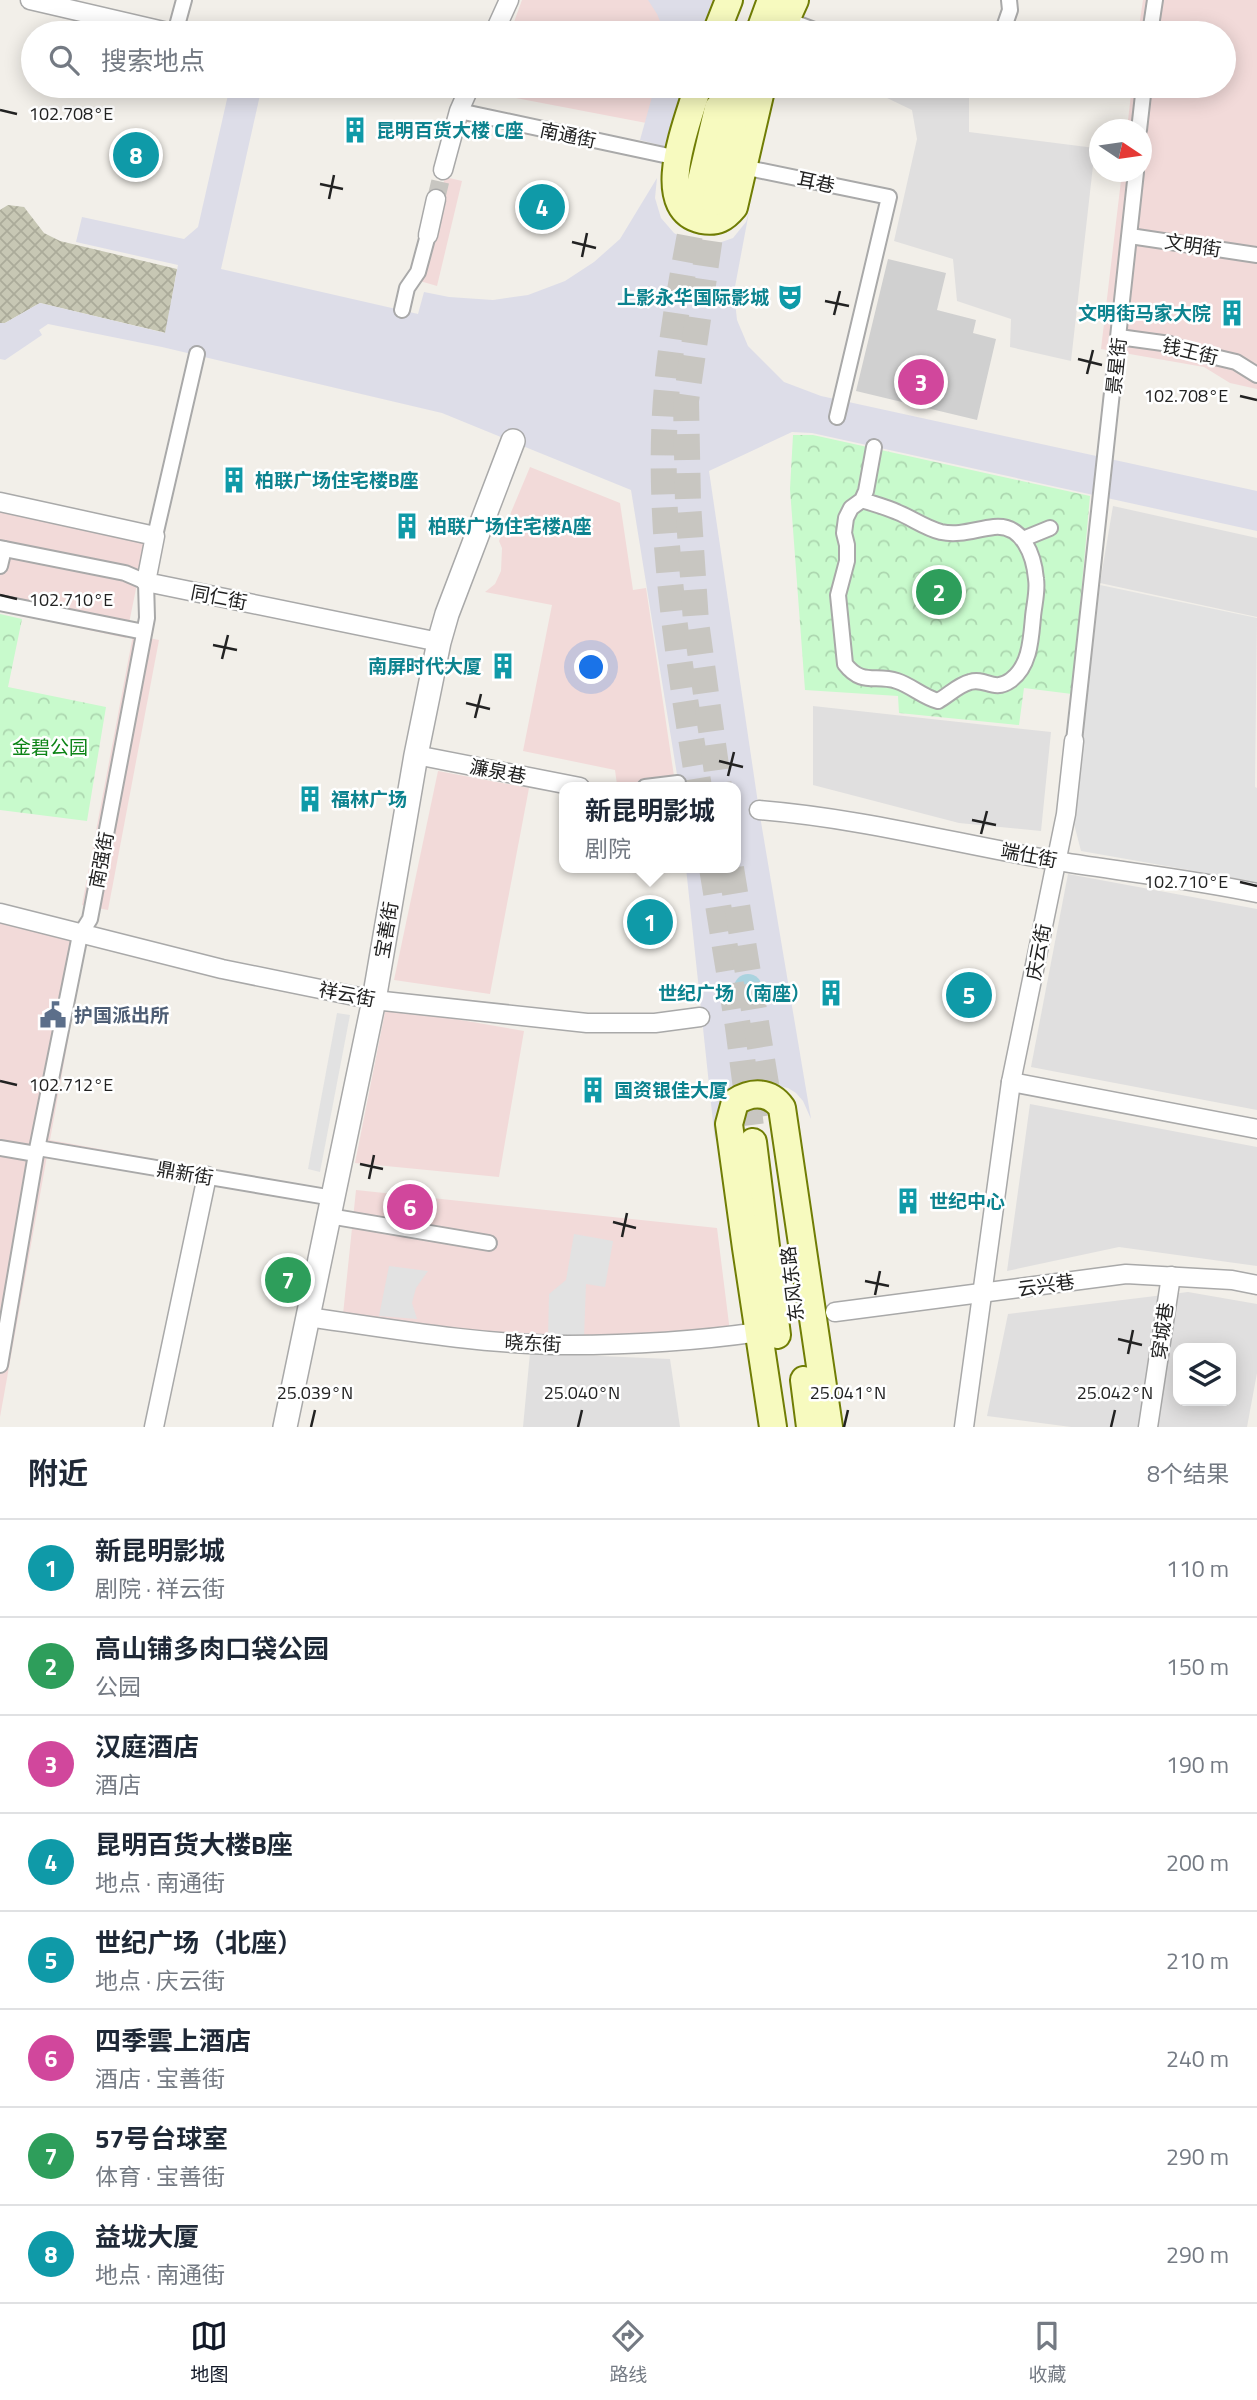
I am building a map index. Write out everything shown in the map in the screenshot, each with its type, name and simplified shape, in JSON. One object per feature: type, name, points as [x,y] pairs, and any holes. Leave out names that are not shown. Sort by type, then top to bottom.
[{"type":"main road","points":[[721,21],[729,0]]},
{"type":"main road","points":[[745,21],[752,0]]},
{"type":"main road","points":[[695,98],[678,158],[675,193],[686,214],[706,221],[717,221],[727,215],[734,206],[759,98]]},
{"type":"main road","points":[[721,98],[706,200],[737,98]]},
{"type":"main road","points":[[774,1427],[729,1124],[735,1102],[754,1094],[770,1097],[782,1108],[829,1427]]},
{"type":"main road","name":"东风东路","points":[[788,1427],[764,1142],[810,1427]]},
{"type":"street","points":[[30,0],[121,21]]},
{"type":"street","points":[[177,21],[184,0]]},
{"type":"street","points":[[499,21],[509,0]]},
{"type":"street","points":[[1006,21],[1010,10],[1009,0]]},
{"type":"street","points":[[1152,21],[1155,0]]},
{"type":"street","points":[[783,13],[799,21]]},
{"type":"street","points":[[443,170],[465,98]]},
{"type":"street","points":[[1140,119],[1143,98]]},
{"type":"street","name":"南通街","points":[[459,111],[678,158]]},
{"type":"street","name":"耳巷","points":[[743,167],[889,197],[837,416]]},
{"type":"street","name":"景星街","points":[[1104,477],[1135,182]]},
{"type":"street","points":[[402,310],[407,288],[418,272],[436,199]]},
{"type":"street","name":"文明街","points":[[1130,236],[1257,255]]},
{"type":"street","name":"钱王街","points":[[1119,337],[1170,344],[1236,362],[1257,374]]},
{"type":"street","name":"南强街","points":[[0,1365],[37,1151],[80,935],[90,919],[147,618],[146,583],[155,536],[197,354]]},
{"type":"street","name":"宝善街","points":[[285,1427],[374,1000],[416,755],[439,642],[447,614],[513,441]]},
{"type":"street","points":[[862,499],[899,512],[940,532],[962,533],[1002,527],[1023,539],[1037,581],[1031,638],[1022,670],[1001,685],[970,682],[938,701],[926,698],[898,681],[860,677],[845,664],[838,595],[847,561],[844,533],[846,518],[866,491],[874,447]]},
{"type":"street","name":"庆云街","points":[[964,1427],[1011,1082],[1066,814],[1104,477]]},
{"type":"street","points":[[0,502],[155,536]]},
{"type":"street","points":[[1023,539],[1050,528]]},
{"type":"street","points":[[0,566],[2,548]]},
{"type":"street","name":"同仁街","points":[[2,548],[125,573],[146,583],[439,642]]},
{"type":"street","points":[[0,603],[144,632]]},
{"type":"street","name":"濂泉巷","points":[[416,755],[559,783]]},
{"type":"street","name":"端仕街","points":[[759,810],[813,814],[1056,861],[1257,892]]},
{"type":"street","name":"祥云街","points":[[0,914],[222,970],[374,1000],[587,1023],[655,1023],[701,1017]]},
{"type":"street","points":[[1011,1082],[1257,1129]]},
{"type":"street","name":"鼎新街","points":[[0,1148],[207,1176],[489,1243]]},
{"type":"street","points":[[154,1427],[207,1176]]},
{"type":"street","name":"云兴巷","points":[[835,1312],[1126,1273],[1232,1280],[1257,1285]]},
{"type":"street","name":"穿城巷","points":[[1148,1427],[1171,1276]]},
{"type":"street","name":"晓东街","points":[[308,1317],[434,1334],[567,1345],[678,1341],[759,1332]]},
{"type":"shaded area","points":[[522,0],[729,0],[718,21],[514,21]]},
{"type":"shaded area","points":[[648,0],[712,0],[706,21],[660,21]]},
{"type":"shaded area","points":[[1143,0],[1257,0],[1257,389],[1230,383],[1204,367],[1101,349],[1121,182],[1152,182],[1152,119],[1128,119],[1131,98],[1236,98],[1236,21],[1140,21]]},
{"type":"shaded area","points":[[227,98],[259,98],[221,269],[418,314],[424,292],[493,300],[528,295],[565,281],[594,262],[620,239],[657,178],[655,198],[661,218],[674,233],[692,243],[713,245],[733,238],[746,222],[749,212],[734,292],[737,320],[748,346],[784,382],[821,396],[1257,491],[1257,531],[812,433],[792,432],[709,471],[759,810],[811,1119],[796,1093],[788,1088],[769,1084],[718,1119],[715,1141],[687,873],[741,873],[741,782],[678,782],[631,490],[442,413],[162,347],[48,324],[39,330],[42,335],[5,360],[0,359],[0,323],[5,323],[40,303],[165,333],[178,265],[76,242],[82,217],[184,239],[198,227]]},
{"type":"shaded area","points":[[515,98],[677,98],[662,126]]},
{"type":"shaded area","points":[[652,98],[685,98],[671,148],[640,140]]},
{"type":"shaded area","points":[[887,98],[969,98],[969,132],[1089,147],[1089,182],[1091,182],[1071,361],[1010,347],[1011,319],[957,301],[953,259],[894,241],[917,139],[912,110]]},
{"type":"shaded area","points":[[445,177],[462,181],[437,286],[420,281]]},
{"type":"shaded area","points":[[8,205],[24,207],[44,233],[60,241],[177,269],[166,333],[40,303],[5,323],[0,323],[0,210]]},
{"type":"shaded area","points":[[888,259],[946,273],[937,310],[976,320],[973,333],[996,339],[977,420],[856,391]]},
{"type":"shaded area","points":[[530,467],[620,503],[633,590],[646,588],[674,776],[617,782],[615,770],[523,751],[552,605],[485,592],[495,584],[501,571],[502,548],[499,541]]},
{"type":"shaded area","points":[[0,494],[149,525],[126,638],[0,611]]},
{"type":"shaded area","points":[[1113,506],[1257,538],[1257,617],[1100,583]]},
{"type":"shaded area","points":[[1100,585],[1257,618],[1257,882],[1081,851],[1073,820]]},
{"type":"shaded area","points":[[133,635],[159,640],[108,910],[82,905]]},
{"type":"shaded area","points":[[813,706],[1051,732],[1041,831],[959,823],[813,785]]},
{"type":"shaded area","points":[[438,771],[529,788],[490,994],[394,980]]},
{"type":"shaded area","points":[[1068,874],[1257,909],[1257,1110],[1031,1067]]},
{"type":"shaded area","points":[[0,918],[86,941],[50,1140],[298,1185],[296,1200],[47,1156],[0,1417]]},
{"type":"shaded area","points":[[386,1007],[524,1031],[499,1177],[355,1163]]},
{"type":"shaded area","points":[[337,1013],[350,1015],[320,1172],[308,1169]]},
{"type":"shaded area","points":[[1030,1104],[1257,1147],[1257,1266],[1119,1247],[1007,1271]]},
{"type":"shaded area","points":[[356,1190],[717,1228],[730,1332],[621,1346],[342,1324]]},
{"type":"shaded area","points":[[574,1234],[613,1241],[605,1287],[586,1284],[584,1338],[548,1338],[549,1294],[566,1280]]},
{"type":"shaded area","points":[[389,1266],[428,1271],[416,1288],[412,1303],[417,1319],[379,1316]]},
{"type":"shaded area","points":[[1188,1292],[1257,1304],[1257,1373],[1247,1427],[1071,1427],[987,1416],[1008,1314]]},
{"type":"shaded area","points":[[530,1353],[670,1359],[680,1427],[523,1427]]},
{"type":"green space","points":[[793,435],[813,435],[1090,496],[1072,694],[1024,688],[1019,725],[899,713],[898,696],[805,690],[790,489]]},
{"type":"green space","name":"金碧公园","points":[[0,614],[22,619],[8,687],[106,707],[87,821],[0,810]]},
{"type":"water","points":[[748,974],[758,978],[762,988],[758,998],[748,1002],[738,998],[734,988],[738,978]]},
{"type":"tunnel","points":[[436,199],[443,170]]},
{"type":"tunnel","points":[[697,198],[667,386],[664,485],[676,638],[698,782]]},
{"type":"tunnel","points":[[715,202],[686,401],[688,503],[696,622],[718,782]]},
{"type":"tunnel","points":[[713,873],[738,1027],[753,1142]]},
{"type":"tunnel","points":[[732,873],[771,1115]]},
{"type":"place","name":"昆明百货大楼 C座","points":[[355,130]]},
{"type":"place","name":"益垅大厦","points":[[136,155]]},
{"type":"place","name":"昆明百货大楼B座","points":[[542,207]]},
{"type":"place","name":"上影永华国际影城","points":[[790,297]]},
{"type":"place","name":"文明街马家大院","points":[[1232,313]]},
{"type":"place","name":"汉庭酒店","points":[[921,382]]},
{"type":"place","name":"柏联广场住宅楼B座","points":[[234,480]]},
{"type":"place","name":"柏联广场住宅楼A座","points":[[407,526]]},
{"type":"place","name":"高山铺多肉口袋公园","points":[[939,592]]},
{"type":"place","name":"南屏时代大厦","points":[[503,666]]},
{"type":"place","name":"福林广场","points":[[310,799]]},
{"type":"place","name":"新昆明影城","points":[[650,922]]},
{"type":"place","name":"世纪广场（南座）","points":[[831,993]]},
{"type":"place","name":"世纪广场（北座）","points":[[969,995]]},
{"type":"place","name":"护国派出所","points":[[53,1015]]},
{"type":"place","name":"国资银佳大厦","points":[[593,1090]]},
{"type":"place","name":"世纪中心","points":[[908,1201]]},
{"type":"place","name":"四季雲上酒店","points":[[410,1207]]},
{"type":"place","name":"57号台球室","points":[[288,1280]]}]
